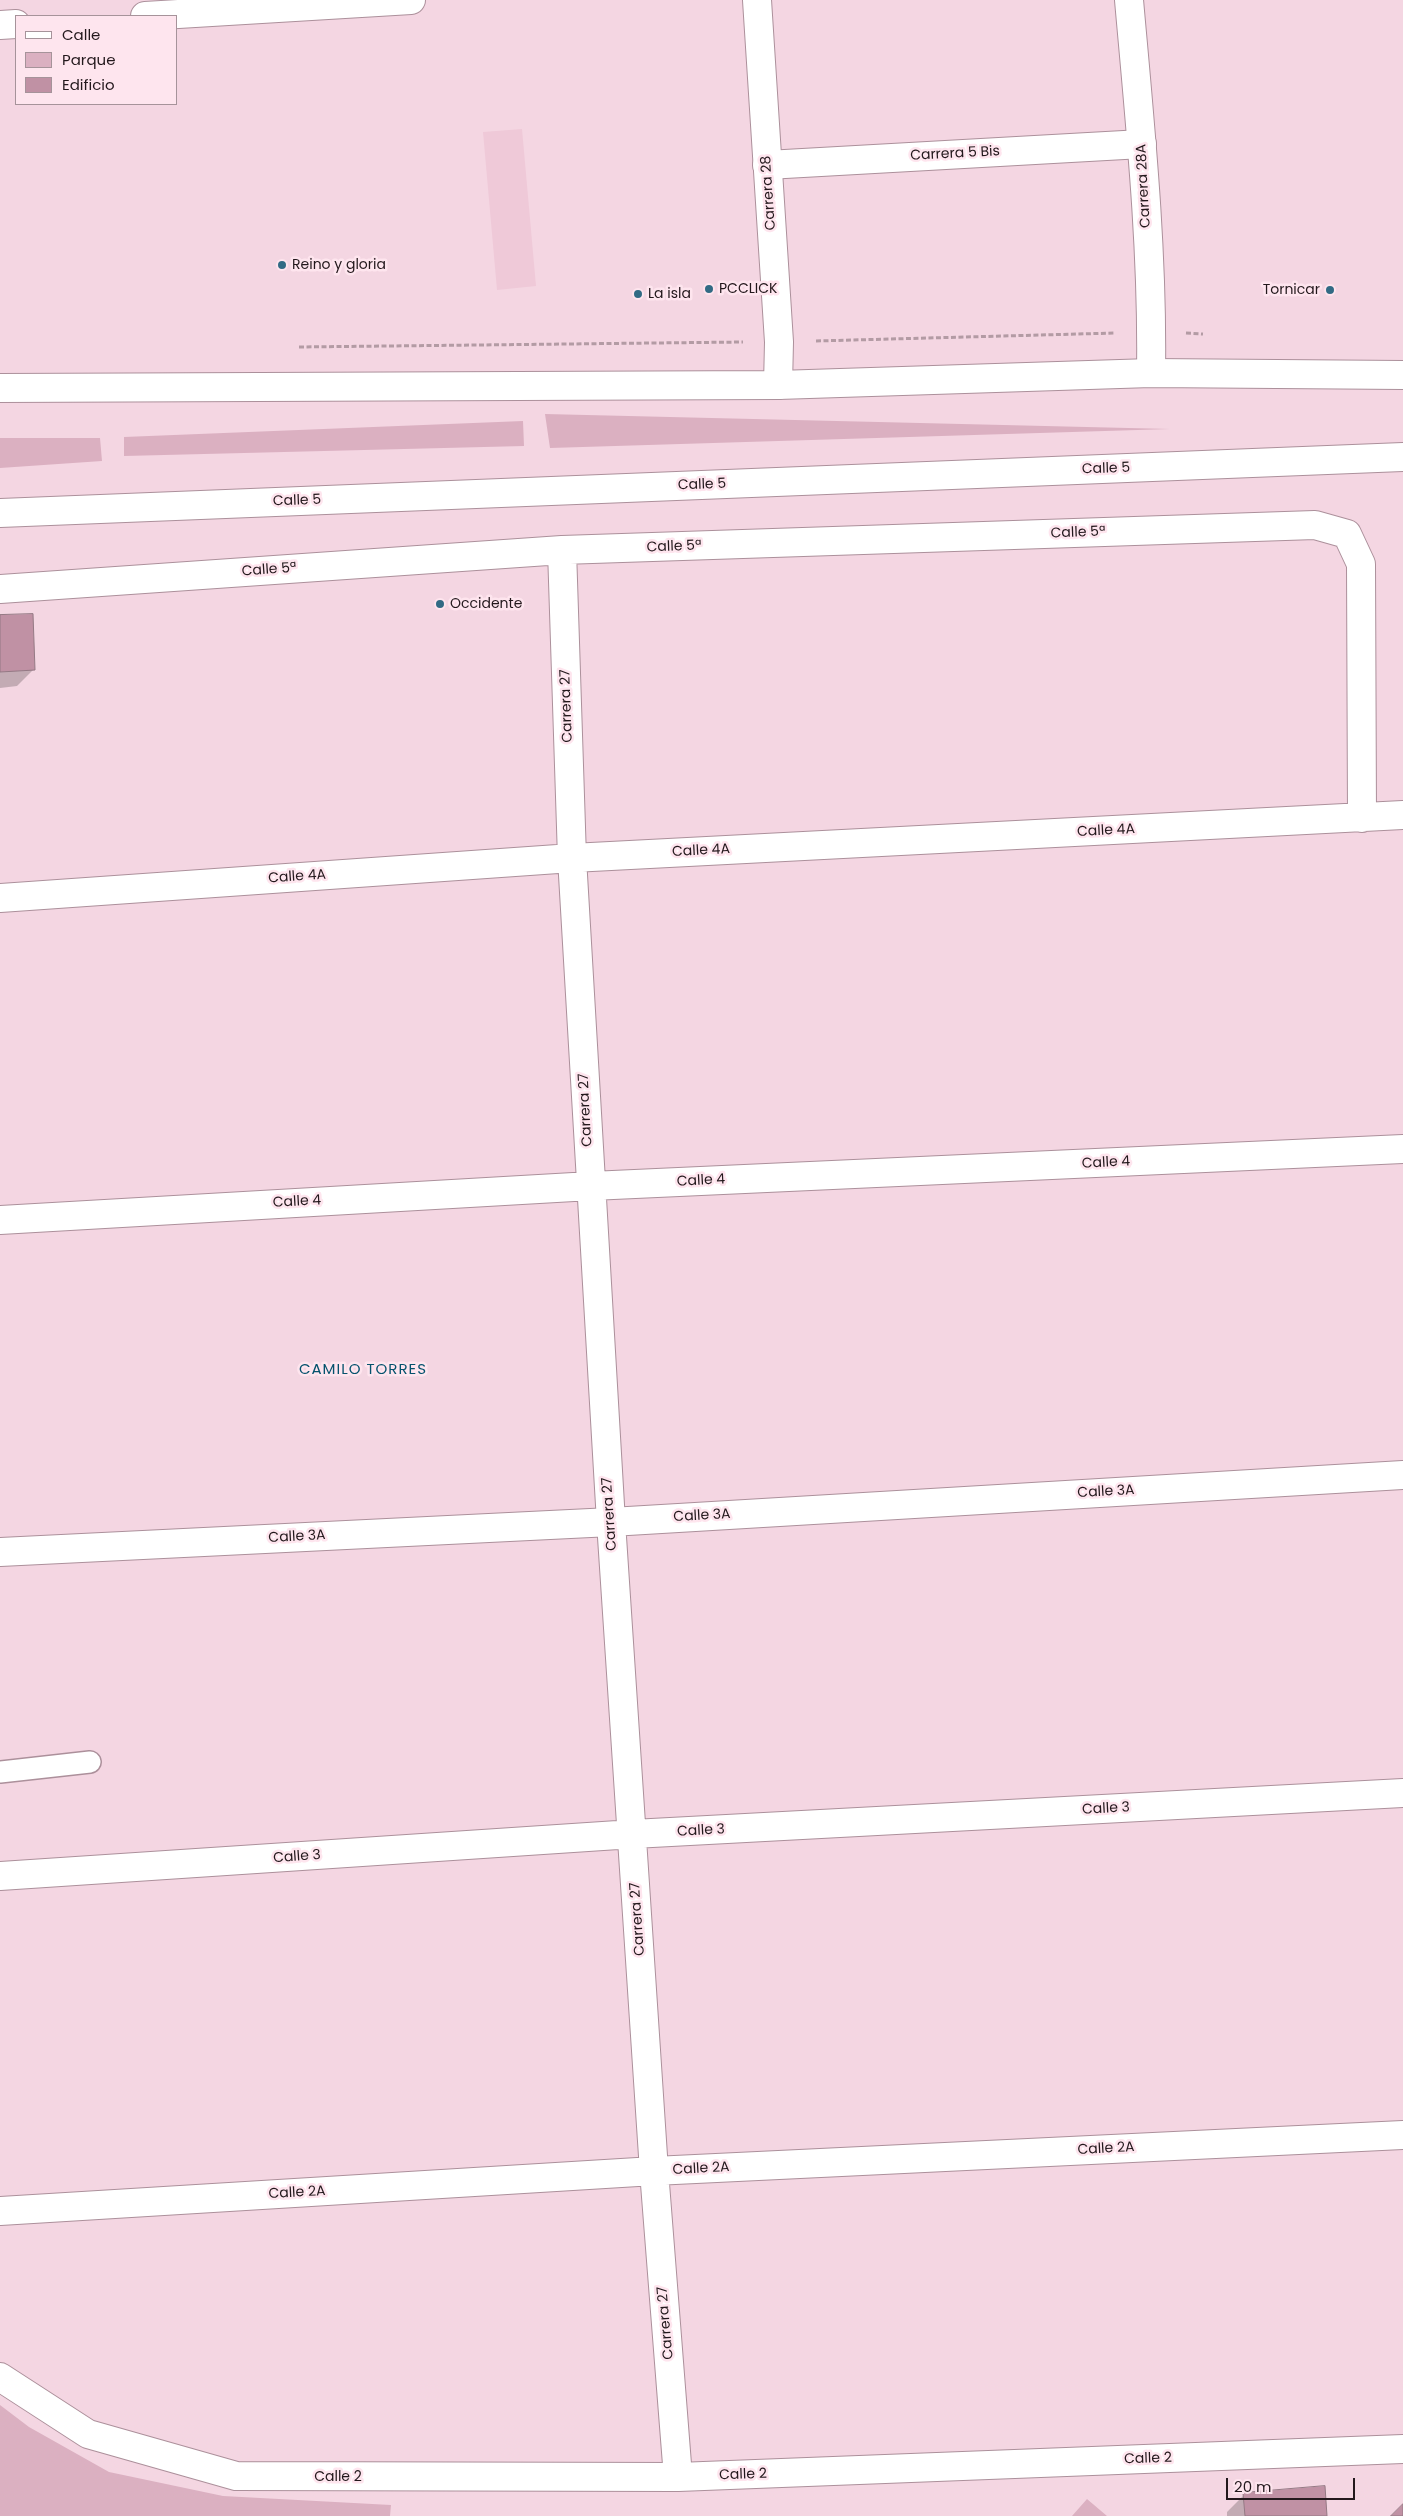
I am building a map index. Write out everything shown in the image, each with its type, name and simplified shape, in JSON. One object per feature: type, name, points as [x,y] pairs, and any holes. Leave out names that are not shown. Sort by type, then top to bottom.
[{"type":"street","name":"Carrera 28","points":[[757,0],[778,342],[778,385]]},
{"type":"street","name":"Carrera 28A","points":[[1129,0],[1142,144],[1152,332],[1151,373]]},
{"type":"street","points":[[154,11],[394,1]]},
{"type":"street","points":[[0,25],[15,24]]},
{"type":"street","name":"Carrera 5 Bis","points":[[767,165],[1142,144]]},
{"type":"street","points":[[0,388],[778,385],[1151,373],[1403,375]]},
{"type":"street","name":"Calle 5","points":[[0,512],[1403,457]]},
{"type":"street","name":"Calle 5ª","points":[[0,589],[562,550],[1315,524],[1347,534],[1361,564],[1362,818]]},
{"type":"street","name":"Carrera 27","points":[[562,550],[572,858],[611,1522],[654,2171],[678,2477]]},
{"type":"street","name":"Calle 4A","points":[[0,898],[572,858],[1403,815]]},
{"type":"street","name":"Calle 4","points":[[0,1220],[591,1186],[1403,1150]]},
{"type":"street","name":"Calle 3A","points":[[0,1552],[611,1522],[1403,1475]]},
{"type":"street","name":"Calle 3","points":[[0,1876],[633,1834],[1403,1794]]},
{"type":"street","name":"Calle 2A","points":[[0,2211],[654,2171],[1403,2135]]},
{"type":"street","name":"Calle 2","points":[[0,2377],[88,2434],[236,2476],[678,2477],[1403,2449]]},
{"type":"lane","points":[[0,1772],[90,1762]]},
{"type":"path","points":[[290,347],[778,342],[1152,332],[1210,334]]},
{"type":"shaded area","points":[[522,129],[536,286],[497,290],[483,132]]},
{"type":"green space","points":[[545,414],[1170,429],[550,448]]},
{"type":"green space","points":[[523,421],[524,446],[124,456],[124,437]]},
{"type":"green space","points":[[0,438],[100,438],[102,461],[0,468]]},
{"type":"green space","points":[[0,2405],[29,2427],[109,2472],[223,2496],[391,2505],[390,2516],[0,2516]]},
{"type":"green space","points":[[1087,2499],[1107,2516],[1072,2516]]},
{"type":"building","points":[[33,614],[35,670],[0,672],[0,615]]},
{"type":"building","points":[[1325,2486],[1327,2516],[1245,2516],[1243,2493]]},
{"type":"building","points":[[1403,2504],[1403,2516],[1391,2516]]},
{"type":"place","name":"Reino y gloria","points":[[282,265]]},
{"type":"place","name":"PCCLICK","points":[[709,289]]},
{"type":"place","name":"Tornicar","points":[[1330,290]]},
{"type":"place","name":"La isla","points":[[638,294]]},
{"type":"place","name":"Occidente","points":[[440,604]]},
{"type":"district","name":"CAMILO TORRES","points":[[363,1370]]}]
